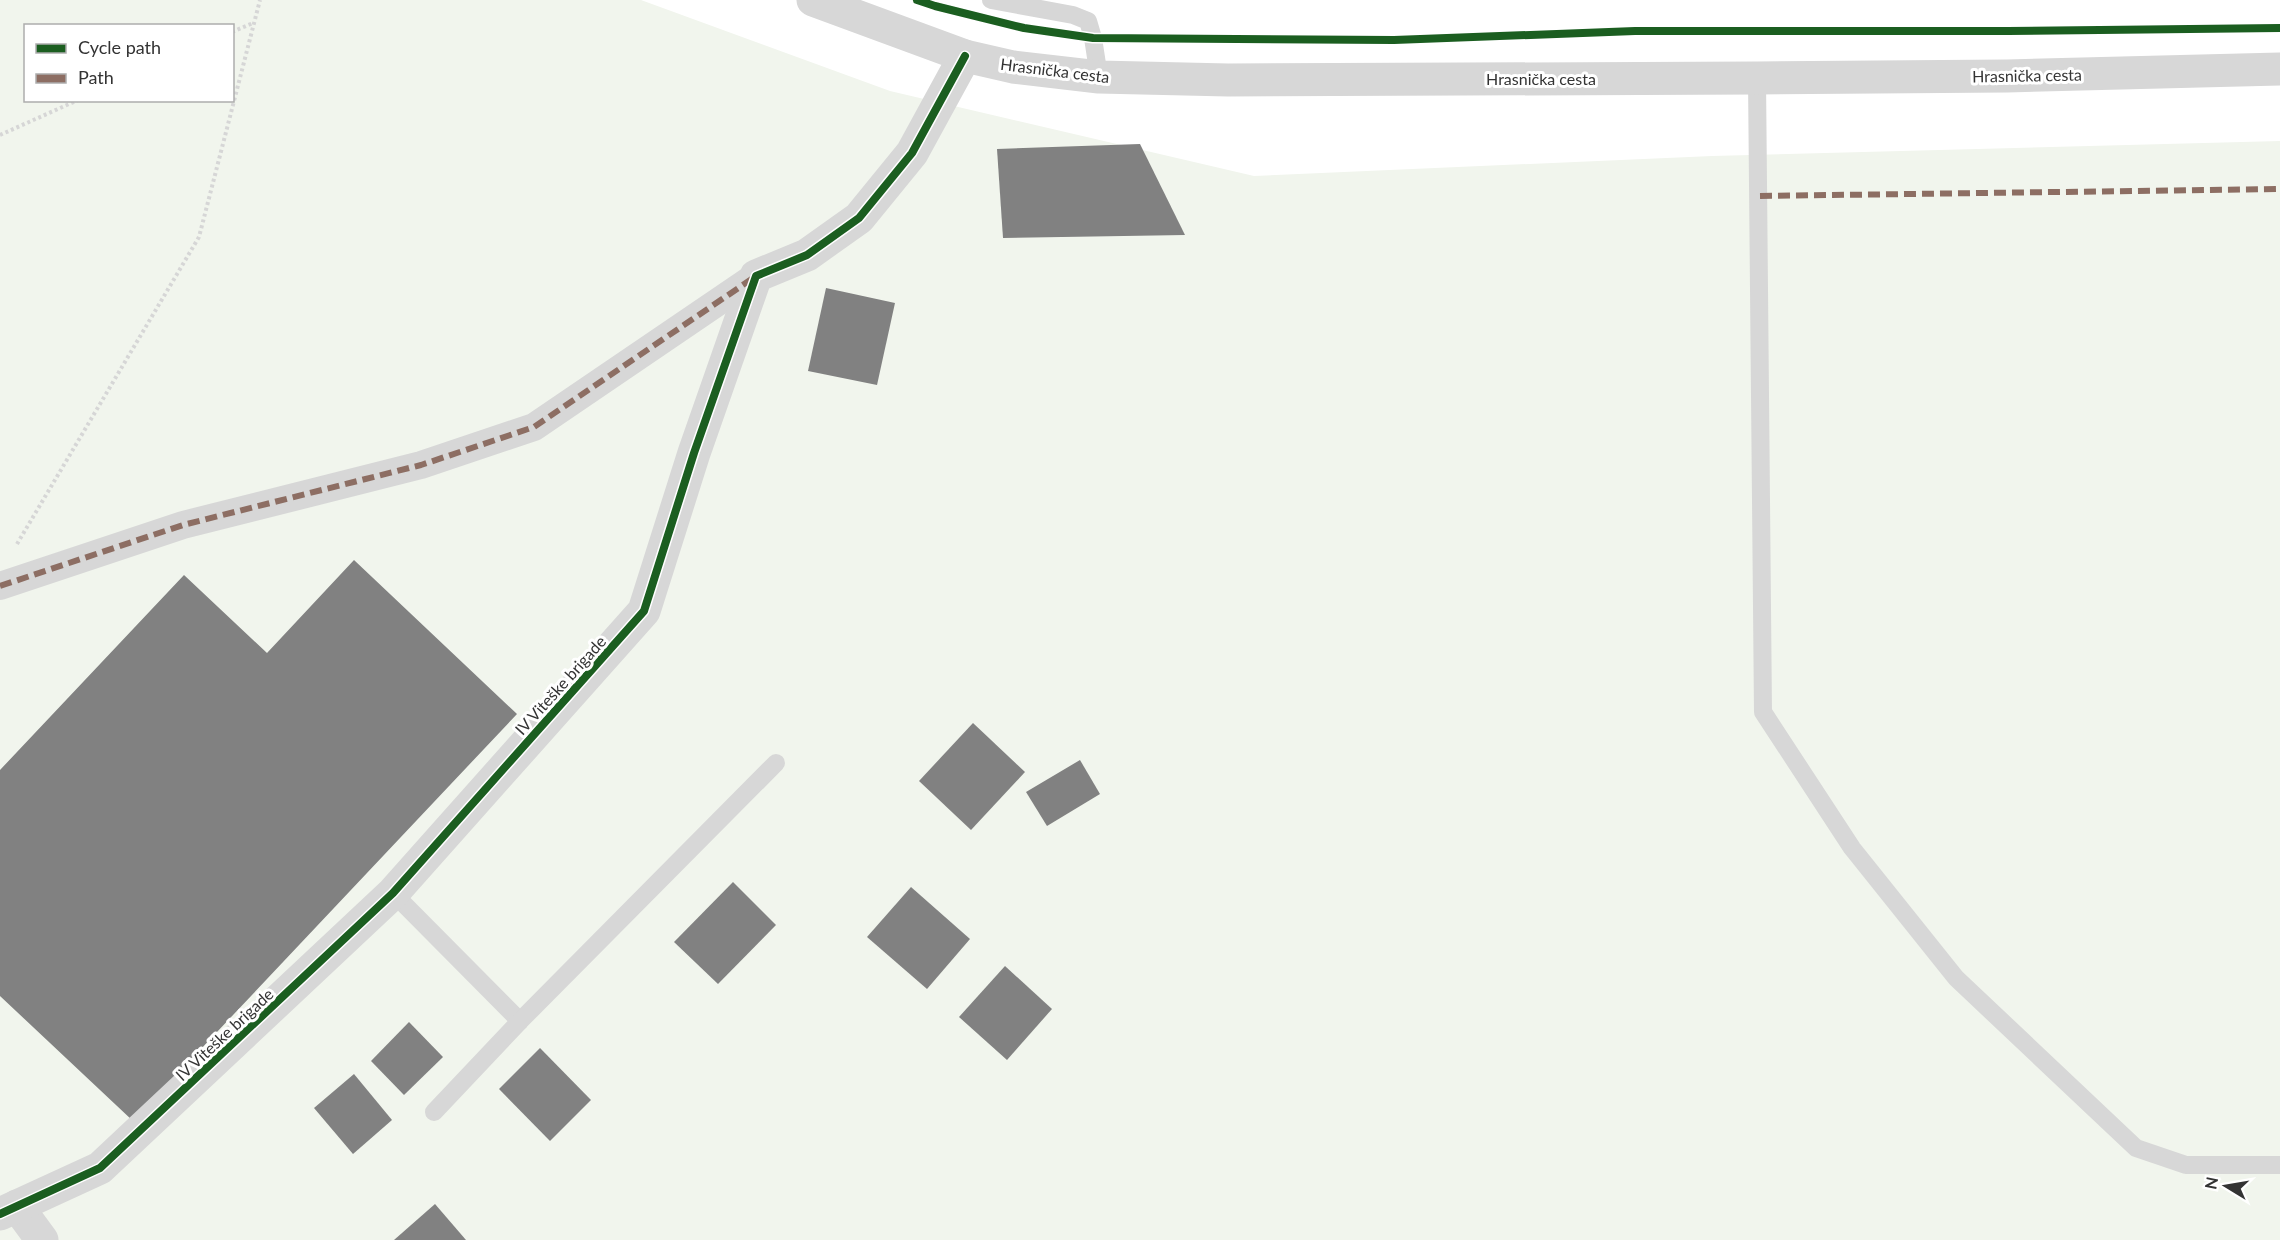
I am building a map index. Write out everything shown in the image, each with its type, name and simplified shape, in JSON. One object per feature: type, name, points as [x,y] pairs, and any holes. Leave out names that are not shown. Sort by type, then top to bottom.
[{"type":"street","name":"Hrasnička cesta","points":[[813,0],[966,56],[1013,68],[1099,77],[1228,80],[1757,78],[2007,76],[2280,69]]},
{"type":"street","points":[[0,586],[183,525],[421,465],[534,427],[756,276],[807,255],[859,218],[912,153],[966,56]]},
{"type":"street","name":"IV Viteške brigade","points":[[8,1210],[100,1168],[393,893],[644,611],[694,453],[756,276]]},
{"type":"street","points":[[8,1210],[42,1240]]},
{"type":"lane","points":[[991,0],[1073,15],[1088,21],[1099,77]]},
{"type":"lane","points":[[1757,78],[1763,712],[1852,848],[1956,978],[2136,1148],[2186,1165],[2280,1165]]},
{"type":"lane","points":[[434,1112],[520,1020],[776,763]]},
{"type":"lane","points":[[393,893],[520,1020]]},
{"type":"path","points":[[234,100],[260,0]]},
{"type":"path","points":[[234,31],[254,22]]},
{"type":"path","points":[[0,135],[74,102]]},
{"type":"path","points":[[12,553],[199,237],[234,102]]},
{"type":"shaded area","points":[[0,0],[641,0],[890,91],[1254,176],[1712,156],[2280,141],[2280,1240],[0,1240]]},
{"type":"building","points":[[1140,144],[1185,235],[1003,238],[997,149]]},
{"type":"building","points":[[826,288],[895,303],[877,385],[808,371]]},
{"type":"building","points":[[354,560],[517,714],[133,1121],[0,996],[0,770],[184,575],[267,653]]},
{"type":"building","points":[[973,723],[1025,772],[971,830],[919,781]]},
{"type":"building","points":[[1080,760],[1100,794],[1047,826],[1026,792]]},
{"type":"building","points":[[733,882],[776,925],[718,984],[674,942]]},
{"type":"building","points":[[911,887],[970,939],[927,989],[867,937]]},
{"type":"building","points":[[1005,966],[1052,1009],[1007,1060],[959,1017]]},
{"type":"building","points":[[409,1022],[443,1057],[404,1095],[371,1061]]},
{"type":"building","points":[[540,1048],[591,1100],[550,1141],[499,1089]]},
{"type":"building","points":[[354,1074],[392,1120],[353,1154],[314,1108]]},
{"type":"building","points":[[435,1204],[466,1240],[394,1240]]},
{"type":"marked path","points":[[1760,196],[2280,189]]},
{"type":"marked path","points":[[0,586],[183,525],[421,465],[534,427],[756,276]]},
{"type":"cycle path","points":[[917,0],[1024,28],[1093,38],[1394,40],[1635,31],[2280,28]]},
{"type":"cycle path","points":[[0,1214],[100,1168],[393,893],[644,611],[694,453],[756,276],[807,255],[859,218],[912,153],[965,56]]}]
